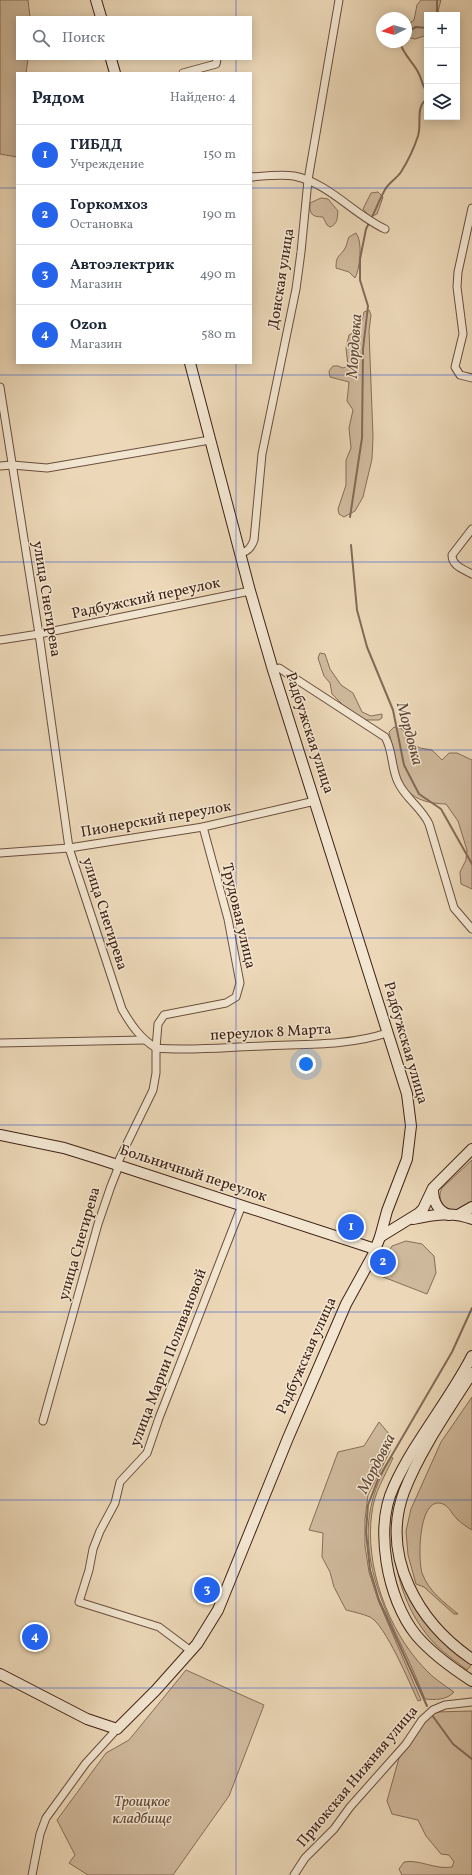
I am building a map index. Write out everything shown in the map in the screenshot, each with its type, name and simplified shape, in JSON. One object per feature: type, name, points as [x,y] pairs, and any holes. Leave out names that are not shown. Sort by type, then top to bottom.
[{"type":"main road","points":[[96,0],[101,16]]},
{"type":"main road","points":[[111,60],[115,72]]},
{"type":"main road","name":"Радбужская улица","points":[[117,1729],[191,1651],[207,1631],[218,1610],[288,1438],[346,1304],[380,1237],[387,1211],[407,1159],[411,1126],[407,1094],[273,670],[250,591],[190,364]]},
{"type":"main road","name":"Больничный переулок","points":[[0,1135],[64,1148],[117,1164],[375,1249]]},
{"type":"main road","points":[[380,1237],[423,1209],[433,1188],[472,1149]]},
{"type":"main road","points":[[433,1188],[433,1198],[435,1202],[442,1211],[447,1214]]},
{"type":"main road","points":[[458,1215],[472,1207]]},
{"type":"main road","points":[[406,1221],[431,1215],[447,1214],[472,1218]]},
{"type":"main road","points":[[472,1356],[464,1372],[408,1458],[393,1488],[386,1516],[384,1540],[386,1564],[393,1592],[403,1615],[415,1634],[430,1651],[453,1669],[472,1681]]},
{"type":"main road","points":[[472,1373],[418,1462],[404,1492],[398,1518],[398,1541],[401,1562],[411,1590],[430,1622],[443,1636],[472,1659]]},
{"type":"main road","points":[[0,1674],[87,1719],[117,1729]]},
{"type":"street","name":"Донская улица","points":[[240,554],[247,552],[252,547],[254,540],[262,454],[295,296],[308,180],[339,0]]},
{"type":"street","points":[[187,72],[216,64],[217,60]]},
{"type":"street","points":[[252,177],[293,176],[308,180],[320,185],[363,217],[384,229]]},
{"type":"street","points":[[472,208],[458,272],[457,287],[463,334],[455,367],[460,375],[472,378]]},
{"type":"street","name":"улица Снегирева","points":[[0,387],[39,634],[69,848],[122,1009],[134,1029],[144,1040],[156,1048],[156,1073],[153,1090],[117,1164],[117,1171],[110,1186],[96,1231],[43,1421]]},
{"type":"street","points":[[0,466],[12,465],[47,468],[210,440]]},
{"type":"street","points":[[472,529],[452,555],[452,560],[455,565],[472,574]]},
{"type":"street","name":"Радбужский переулок","points":[[0,640],[39,634],[250,591]]},
{"type":"street","points":[[273,670],[279,668],[385,737],[388,743],[398,782],[406,795],[426,817],[429,824],[454,908],[472,929]]},
{"type":"street","name":"Пионерский переулок","points":[[0,853],[69,848],[202,827],[315,801]]},
{"type":"street","name":"Трудовая улица","points":[[156,1048],[158,1024],[164,1015],[226,1003],[236,997],[240,983],[228,919],[202,827]]},
{"type":"street","name":"переулок 8 Марта","points":[[156,1048],[193,1050],[339,1043],[368,1039],[387,1033]]},
{"type":"street","points":[[0,1043],[144,1040]]},
{"type":"street","name":"улица Марии Поливановой","points":[[191,1651],[169,1633],[151,1624],[79,1602],[89,1570],[93,1549],[100,1530],[115,1503],[120,1482],[130,1470],[142,1460],[150,1447],[159,1418],[242,1206]]},
{"type":"street","name":"Приокская Нижняя улица","points":[[294,1875],[306,1858],[334,1829],[350,1807],[406,1744],[422,1720],[433,1710],[445,1705],[472,1702]]},
{"type":"street","points":[[32,1875],[40,1834],[46,1818],[86,1763],[117,1729]]},
{"type":"green space","points":[[0,0],[28,0],[30,16],[16,16],[16,60],[28,60],[26,72],[16,72],[16,157],[0,154]]},
{"type":"green space","points":[[421,0],[441,0],[438,11],[439,12],[424,12],[424,36],[415,39],[412,38],[412,22],[414,20],[417,5]]},
{"type":"green space","points":[[378,192],[383,197],[377,214],[370,217],[363,209],[371,193]]},
{"type":"green space","points":[[321,198],[328,199],[338,211],[336,222],[333,226],[330,227],[327,225],[323,217],[312,214],[310,210],[310,203]]},
{"type":"green space","points":[[356,233],[360,242],[360,255],[355,278],[349,272],[336,268],[336,264],[337,259],[345,248],[349,237]]},
{"type":"green space","points":[[369,310],[371,315],[369,331],[373,437],[372,459],[363,497],[355,511],[344,517],[339,514],[338,509],[346,485],[346,460],[351,448],[349,428],[353,410],[347,401],[349,382],[330,377],[329,371],[333,366],[343,368],[348,366],[346,348],[349,335],[354,332],[359,333],[364,312]]},
{"type":"green space","points":[[320,653],[325,654],[330,669],[341,685],[353,693],[362,712],[371,716],[382,714],[382,718],[379,720],[364,720],[346,708],[332,694],[330,683],[324,676],[318,658]]},
{"type":"green space","points":[[394,727],[401,728],[415,745],[420,748],[432,750],[442,760],[449,753],[457,753],[472,760],[472,889],[461,884],[460,872],[466,860],[467,850],[458,821],[446,804],[429,802],[417,798],[408,791],[398,772],[389,732]]},
{"type":"green space","points":[[472,1160],[472,1202],[462,1209],[452,1210],[447,1208],[441,1202],[440,1193],[442,1188]]},
{"type":"green space","points":[[406,1241],[422,1244],[434,1256],[436,1273],[427,1294],[378,1275],[380,1267],[392,1246]]},
{"type":"green space","points":[[472,1397],[472,1530],[455,1517],[446,1506],[440,1503],[433,1505],[427,1511],[421,1532],[420,1544],[421,1566],[425,1580],[437,1596],[458,1614],[454,1614],[424,1587],[416,1584],[408,1555],[406,1531],[411,1509],[441,1442]]},
{"type":"green space","points":[[379,1422],[390,1435],[390,1451],[368,1495],[365,1519],[365,1546],[369,1572],[378,1600],[421,1700],[418,1701],[397,1655],[376,1622],[370,1617],[346,1610],[334,1587],[330,1572],[322,1557],[323,1533],[309,1530],[338,1452],[364,1446]]},
{"type":"green space","points":[[391,1457],[393,1458],[377,1491],[372,1512],[370,1532],[375,1575],[390,1617],[412,1654],[425,1669],[454,1692],[448,1697],[441,1699],[425,1699],[384,1605],[375,1581],[370,1557],[368,1533],[371,1509],[378,1483]]},
{"type":"green space","points":[[393,1539],[409,1593],[419,1613],[436,1634],[472,1664],[467,1670],[436,1645],[417,1621],[410,1609],[400,1582]]},
{"type":"green space","name":"Троицкое кладбище","points":[[186,1670],[264,1705],[229,1796],[173,1875],[88,1875],[69,1863],[75,1855],[57,1820],[106,1753],[129,1740]]},
{"type":"green space","points":[[472,1711],[472,1875],[402,1875],[399,1869],[404,1862],[410,1861],[446,1868],[452,1867],[454,1862],[449,1855],[441,1854],[426,1836],[418,1820],[392,1814],[387,1801],[399,1758],[421,1726],[436,1712]]},
{"type":"waterway","name":"Мордовка","points":[[437,0],[437,12]]},
{"type":"waterway","name":"Мордовка","points":[[412,29],[416,27],[424,28]]},
{"type":"waterway","name":"Мордовка","points":[[402,48],[416,68],[424,87]]},
{"type":"waterway","name":"Мордовка","points":[[371,219],[386,188],[401,172],[411,154],[418,136],[420,111],[424,101]]},
{"type":"waterway","name":"Мордовка","points":[[350,517],[362,438],[363,349],[368,306],[360,280],[360,259],[366,229],[369,223]]},
{"type":"waterway","name":"Мордовка","points":[[351,545],[357,610],[367,647],[393,710],[404,765],[419,794],[441,809],[472,864]]},
{"type":"waterway","name":"Мордовка","points":[[427,1706],[379,1600],[370,1570],[366,1532],[368,1505],[378,1479],[452,1352],[472,1308]]},
{"type":"waterway","name":"Мордовка","points":[[432,1715],[453,1744],[472,1759]]},
{"type":"place","name":"ГИБДД","points":[[351,1227]]},
{"type":"place","name":"Горкомхоз","points":[[383,1262]]},
{"type":"place","name":"Автоэлектрик","points":[[207,1590]]},
{"type":"place","name":"Ozon","points":[[35,1637]]}]
